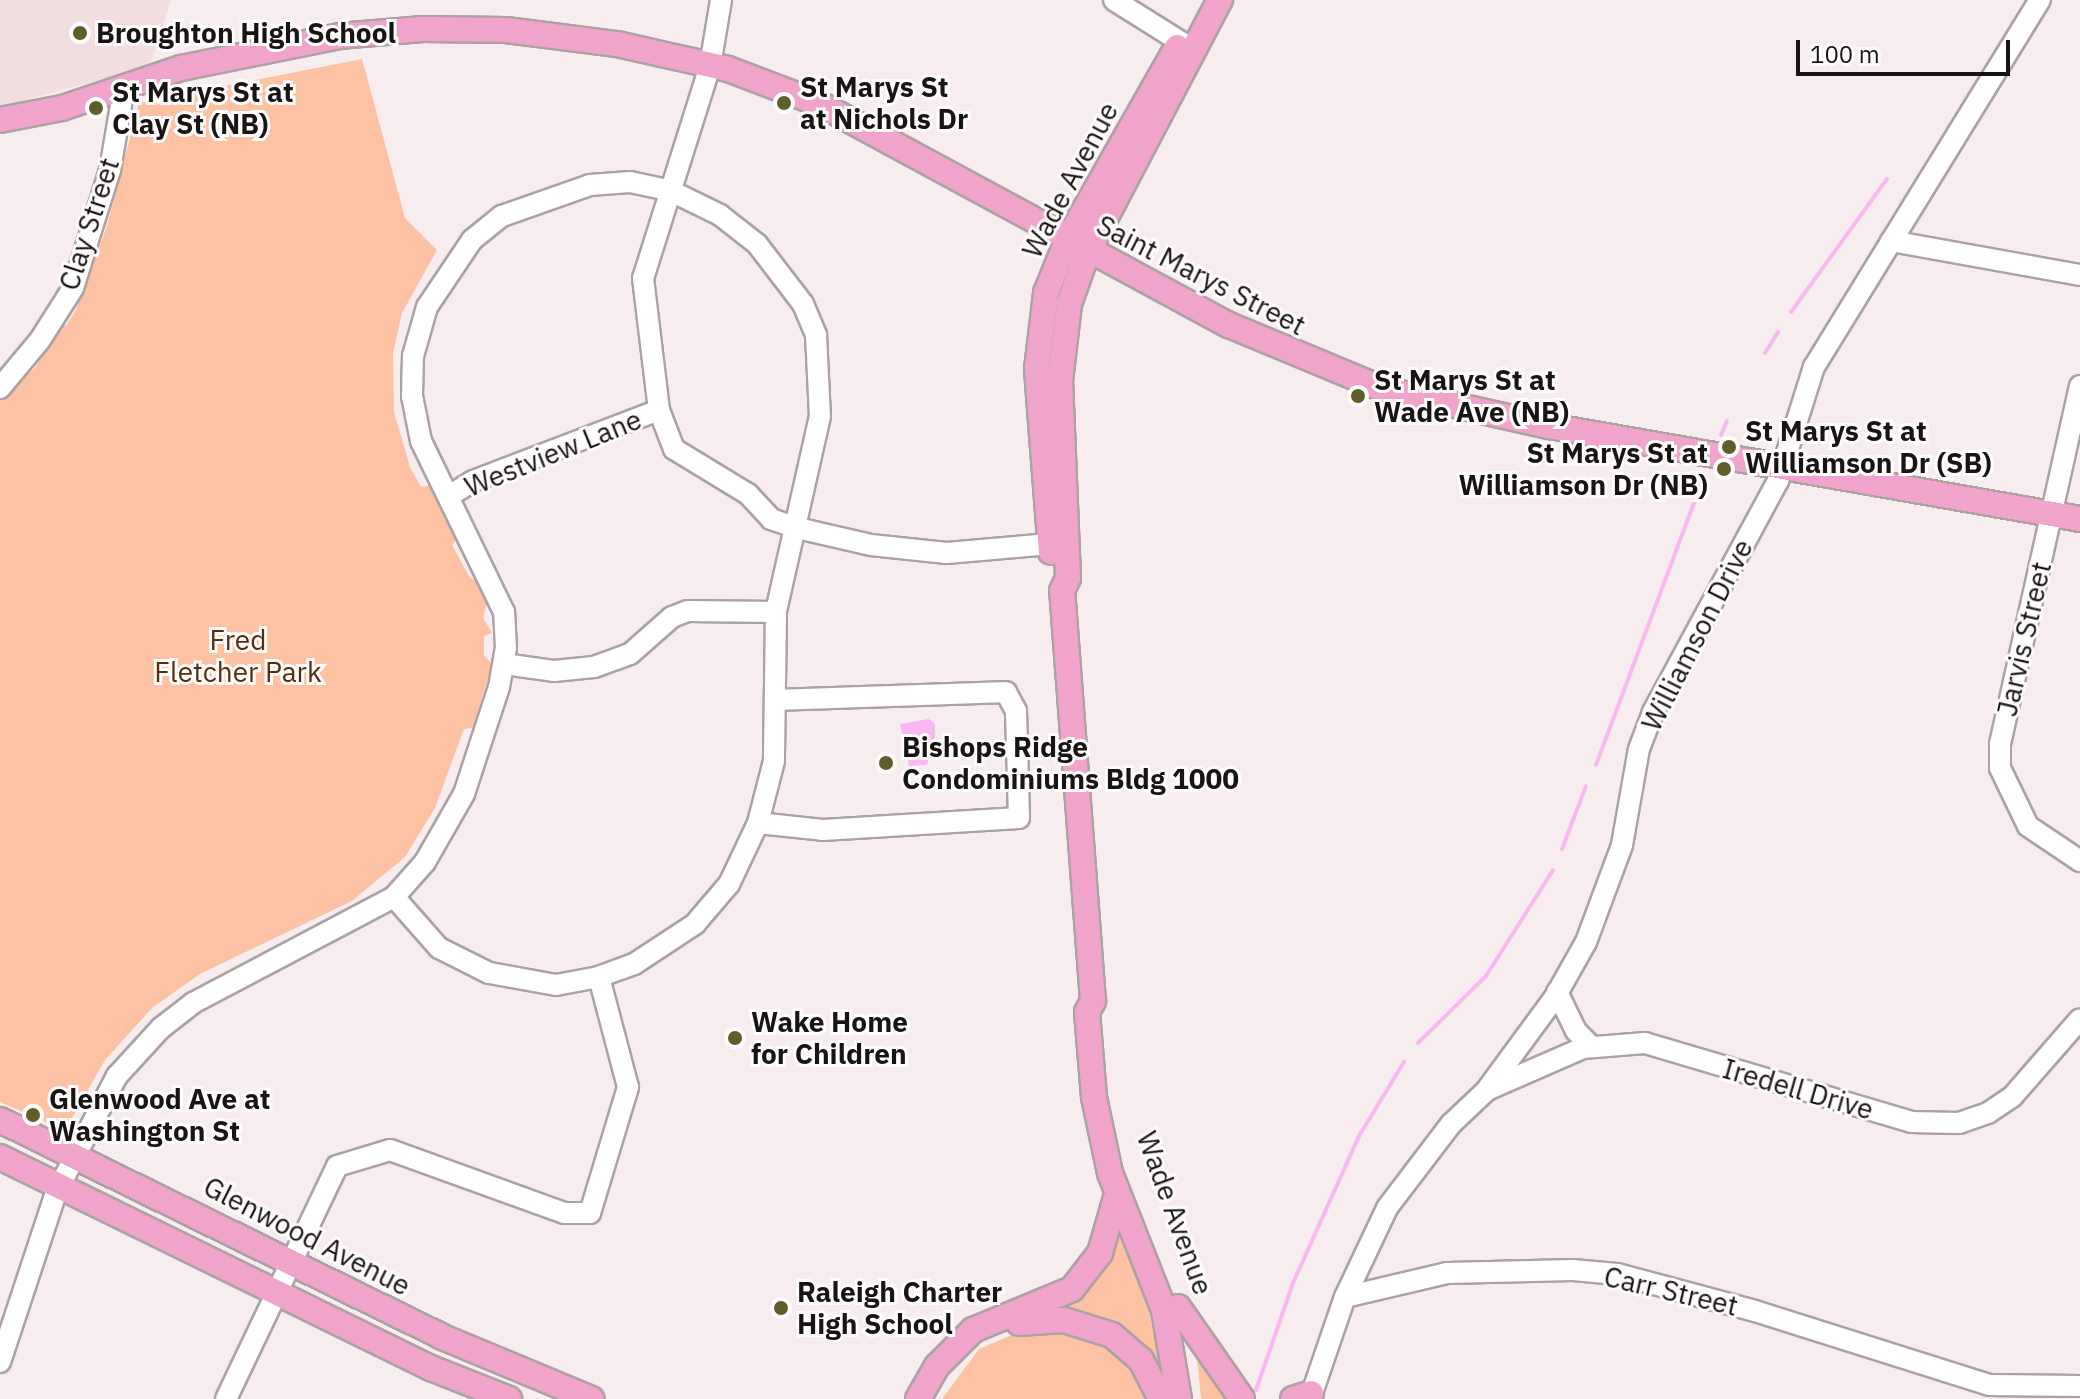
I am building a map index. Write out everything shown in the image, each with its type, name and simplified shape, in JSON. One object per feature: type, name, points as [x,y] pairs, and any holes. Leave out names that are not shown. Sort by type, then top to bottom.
[{"type":"main road","name":"Wade Avenue","points":[[1062,591],[1053,578],[1038,342],[1046,293],[1078,246],[1186,46],[1206,0]]},
{"type":"main road","name":"Wade Avenue","points":[[1186,46],[1220,0]]},
{"type":"main road","name":"Saint Marys Street","points":[[0,120],[271,46],[423,29],[557,35],[710,66],[770,84],[873,130],[1078,246],[1290,354],[1383,389],[1781,470],[2080,519]]},
{"type":"main road","name":"Wade Avenue","points":[[1078,246],[1061,356],[1068,578],[1062,591],[1093,1001],[1087,1012],[1094,1097],[1117,1194],[1164,1310],[1179,1399]]},
{"type":"main road","name":"Wade Avenue","points":[[1093,1001],[1102,1010],[1117,1149],[1178,1307],[1194,1399]]},
{"type":"main road","name":"Glenwood Avenue","points":[[0,1120],[74,1153],[440,1336],[564,1394],[591,1399]]},
{"type":"main road","points":[[0,1157],[60,1183],[431,1368],[509,1399]]},
{"type":"main road","points":[[918,1399],[937,1366],[973,1330],[1072,1289],[1100,1253],[1117,1194]]},
{"type":"main road","points":[[1178,1307],[1242,1399]]},
{"type":"main road","points":[[934,1399],[956,1363],[981,1340],[1009,1326],[1051,1319],[1089,1325],[1123,1342],[1150,1372],[1161,1399]]},
{"type":"street","points":[[721,0],[710,66],[643,278],[659,410],[674,449],[748,494],[771,519],[797,528],[871,545],[947,553],[1050,544]]},
{"type":"street","points":[[1114,0],[1186,46]]},
{"type":"street","name":"Williamson Drive","points":[[1305,1397],[1366,1247],[1408,1175],[1486,1091],[1557,992],[1608,890],[1639,749],[1653,712],[1781,470],[1814,367],[2040,0]]},
{"type":"street","name":"Clay Street","points":[[0,388],[40,340],[73,288],[110,170],[124,87]]},
{"type":"street","points":[[0,1362],[60,1183],[117,1076],[161,1028],[193,1003],[394,897],[425,862],[464,794],[504,664],[504,612],[421,441],[412,396],[413,356],[427,307],[449,269],[472,240],[502,216],[543,197],[590,185],[630,182],[669,190],[720,215],[757,244],[803,304],[816,335],[820,416],[776,612],[774,761],[758,823],[729,884],[695,924],[634,964],[599,977],[556,985],[489,973],[439,948],[394,897]]},
{"type":"street","points":[[1891,241],[2080,275]]},
{"type":"street","name":"Jarvis Street","points":[[2080,386],[2000,744],[2000,768],[2028,826],[2080,861]]},
{"type":"street","name":"Westview Lane","points":[[449,496],[473,481],[659,410]]},
{"type":"street","points":[[504,664],[554,671],[594,667],[630,654],[672,617],[688,611],[776,612]]},
{"type":"street","points":[[758,823],[823,830],[1019,818],[1016,711],[1006,692],[777,700]]},
{"type":"street","points":[[226,1399],[294,1263],[321,1192],[337,1166],[390,1150],[564,1213],[590,1213],[628,1087],[599,977]]},
{"type":"street","points":[[1557,992],[1576,1031],[1592,1047]]},
{"type":"street","name":"Iredell Drive","points":[[1486,1091],[1592,1047],[1645,1043],[1934,1125],[1988,1113],[2012,1097],[2080,1019]]},
{"type":"street","name":"Carr Street","points":[[1345,1297],[1447,1273],[1502,1269],[1617,1274],[1755,1311],[1995,1392],[2080,1386]]},
{"type":"shaded area","name":"Broughton High School","points":[[0,0],[171,0],[150,66],[0,107]]},
{"type":"shaded area","points":[[929,719],[935,724],[935,742],[927,765],[909,766],[900,724]]},
{"type":"green space","name":"Fred Fletcher Park","points":[[362,59],[405,218],[437,250],[402,313],[393,354],[394,412],[410,467],[421,487],[432,485],[461,534],[452,545],[470,578],[483,582],[488,598],[483,618],[492,633],[484,636],[484,655],[492,664],[473,728],[464,729],[435,808],[405,857],[352,901],[200,974],[152,1008],[105,1060],[67,1127],[60,1128],[0,1102],[0,400],[35,368],[61,323],[66,326],[76,310],[107,226],[139,103]]},
{"type":"green space","points":[[1117,1230],[1146,1298],[1164,1379],[1049,1309]]},
{"type":"green space","points":[[1030,1327],[1099,1335],[1138,1367],[1147,1399],[942,1399],[979,1349]]},
{"type":"green space","points":[[1196,1347],[1237,1399],[1201,1399]]},
{"type":"waterway","points":[[1791,312],[1887,179]]},
{"type":"waterway","points":[[1765,353],[1778,332]]},
{"type":"waterway","points":[[1721,435],[1727,421]]},
{"type":"waterway","points":[[1596,765],[1704,476]]},
{"type":"waterway","points":[[1562,849],[1586,786]]},
{"type":"waterway","points":[[1418,1043],[1486,976],[1553,870]]},
{"type":"waterway","points":[[1256,1390],[1293,1283],[1359,1136],[1404,1062]]},
{"type":"place","name":"Broughton High School","points":[[80,33]]},
{"type":"place","name":"St Marys St at Nichols Dr","points":[[784,103]]},
{"type":"place","name":"St Marys St at Clay St (NB)","points":[[96,108]]},
{"type":"place","name":"St Marys St at Wade Ave (NB)","points":[[1358,396]]},
{"type":"place","name":"St Marys St at Williamson Dr (SB)","points":[[1729,447]]},
{"type":"place","name":"St Marys St at Williamson Dr (NB)","points":[[1724,469]]},
{"type":"place","name":"Bishops Ridge Condominiums Bldg 1000","points":[[886,763]]},
{"type":"place","name":"Wake Home for Children","points":[[735,1038]]},
{"type":"place","name":"Glenwood Ave at Washington St","points":[[33,1115]]},
{"type":"place","name":"Raleigh Charter High School","points":[[781,1308]]}]
